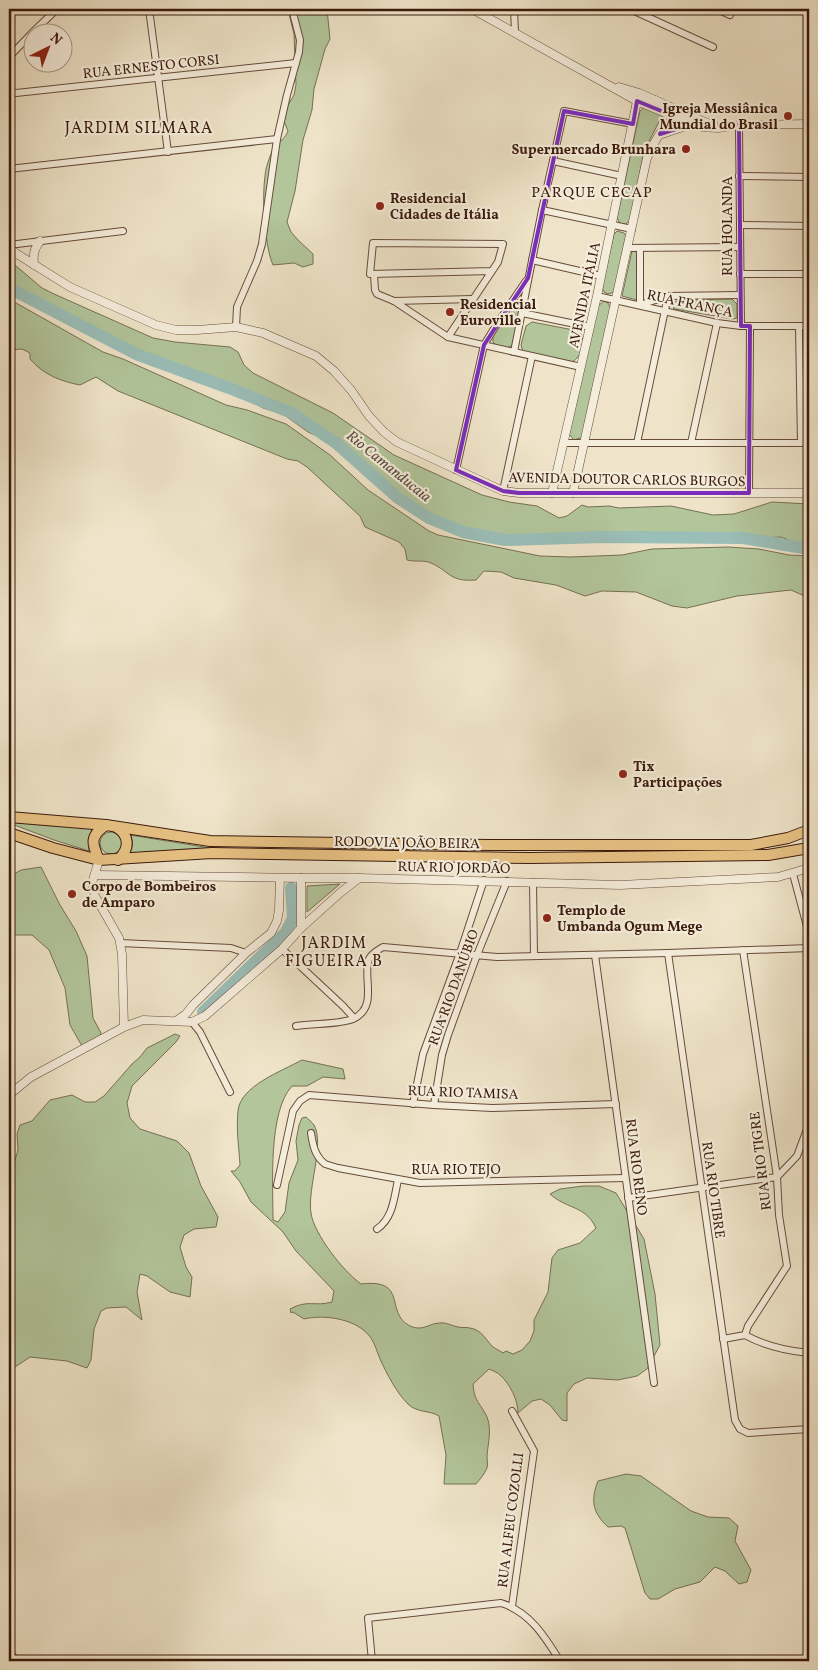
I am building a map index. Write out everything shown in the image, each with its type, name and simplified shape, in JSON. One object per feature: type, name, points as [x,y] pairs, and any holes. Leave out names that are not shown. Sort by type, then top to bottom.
[{"type":"main road","name":"RODOVIA JOÃO BEIRA","points":[[9,817],[111,826],[210,841],[490,846],[751,845],[788,838],[809,830]]},
{"type":"main road","points":[[99,860],[93,847],[93,840],[96,834],[111,826],[125,835],[128,842],[127,849],[118,860]]},
{"type":"main road","name":"RODOVIA JOÃO BEIRA","points":[[9,833],[53,848],[99,860],[212,853],[530,858],[768,856],[809,848]]},
{"type":"street","points":[[44,22],[57,9],[97,9]]},
{"type":"street","points":[[149,9],[168,152]]},
{"type":"street","points":[[236,327],[237,307],[262,244],[277,140],[299,52],[300,40],[292,9]]},
{"type":"street","points":[[472,9],[638,101],[718,128]]},
{"type":"street","points":[[514,9],[515,32]]},
{"type":"street","points":[[630,9],[714,47]]},
{"type":"street","points":[[717,9],[730,15]]},
{"type":"street","points":[[9,57],[22,44]]},
{"type":"street","name":"RUA ERNESTO CORSI","points":[[9,91],[16,93],[296,63]]},
{"type":"street","points":[[598,80],[655,100],[692,124],[702,127],[809,124]]},
{"type":"street","points":[[638,101],[642,98],[655,100]]},
{"type":"street","name":"AVENIDA ITÁLIA","points":[[552,493],[597,296],[638,101]]},
{"type":"street","points":[[514,352],[564,111],[633,124]]},
{"type":"street","points":[[573,493],[647,158],[670,111]]},
{"type":"street","points":[[659,135],[692,124]]},
{"type":"street","name":"RUA HOLANDA","points":[[739,125],[741,326]]},
{"type":"street","points":[[9,169],[277,140]]},
{"type":"street","points":[[553,161],[622,176]]},
{"type":"street","points":[[739,176],[809,177]]},
{"type":"street","points":[[542,210],[632,229]]},
{"type":"street","points":[[740,225],[809,226]]},
{"type":"street","points":[[9,247],[40,241],[123,231]]},
{"type":"street","points":[[34,264],[33,255],[40,241]]},
{"type":"street","points":[[448,337],[473,299],[492,271],[498,262],[503,244],[373,243],[370,274],[492,271]]},
{"type":"street","name":"AVENIDA DOUTOR CARLOS BURGOS","points":[[9,247],[70,287],[156,325],[176,330],[236,327],[263,333],[316,356],[352,390],[369,416],[384,432],[397,442],[503,491],[519,493],[809,493]]},
{"type":"street","points":[[628,248],[740,247]]},
{"type":"street","points":[[640,248],[640,305],[668,296],[740,295]]},
{"type":"street","points":[[532,260],[601,276]]},
{"type":"street","points":[[374,274],[377,294],[394,301],[448,337],[581,367]]},
{"type":"street","points":[[740,274],[809,274]]},
{"type":"street","points":[[456,470],[484,345],[528,278]]},
{"type":"street","name":"RUA FRANÇA","points":[[597,296],[716,323],[741,326],[809,326]]},
{"type":"street","points":[[637,443],[668,296]]},
{"type":"street","points":[[394,301],[473,299]]},
{"type":"street","points":[[522,313],[590,327]]},
{"type":"street","points":[[690,443],[716,323]]},
{"type":"street","points":[[749,493],[750,326]]},
{"type":"street","points":[[799,326],[801,443]]},
{"type":"street","points":[[503,491],[532,356]]},
{"type":"street","points":[[564,443],[809,443]]},
{"type":"street","points":[[99,860],[92,883],[95,896],[119,938],[122,954],[124,1028]]},
{"type":"street","name":"RUA RIO JORDÃO","points":[[96,874],[484,880],[620,885],[778,877],[809,868]]},
{"type":"street","points":[[793,874],[809,934]]},
{"type":"street","points":[[176,1021],[186,1014],[246,953],[271,933],[277,921],[279,910],[280,878]]},
{"type":"street","points":[[301,878],[301,928]]},
{"type":"street","points":[[9,1095],[31,1077],[143,1020],[192,1022],[206,1016],[282,949],[301,928],[359,878]]},
{"type":"street","name":"RUA RIO DANÚBIO","points":[[414,1104],[423,1054],[460,953],[484,880]]},
{"type":"street","name":"RUA RIO DANÚBIO","points":[[434,1105],[442,1055],[477,955],[508,881]]},
{"type":"street","points":[[533,882],[534,956]]},
{"type":"street","points":[[120,944],[231,948],[246,953]]},
{"type":"street","points":[[296,1026],[338,1022],[354,1018],[363,1010],[369,991],[369,958],[384,947],[497,957],[809,948]]},
{"type":"street","points":[[282,949],[354,1018]]},
{"type":"street","name":"RUA RIO TIGRE","points":[[743,950],[777,1177],[779,1215],[787,1266],[748,1326],[745,1335]]},
{"type":"street","name":"RUA RIO TIBRE","points":[[668,953],[735,1420],[740,1428],[748,1433],[809,1429]]},
{"type":"street","name":"RUA RIO RENO","points":[[595,955],[654,1383]]},
{"type":"street","points":[[186,1014],[200,1032],[230,1092]]},
{"type":"street","name":"RUA RIO TAMISA","points":[[277,1185],[293,1111],[300,1101],[309,1095],[414,1104],[492,1108],[616,1104]]},
{"type":"street","points":[[628,1198],[777,1177],[797,1156],[809,1124]]},
{"type":"street","name":"RUA RIO TEJO","points":[[311,1133],[318,1159],[325,1164],[398,1180],[420,1183],[625,1178]]},
{"type":"street","points":[[377,1230],[389,1218],[398,1180]]},
{"type":"street","points":[[723,1339],[745,1335],[755,1341],[788,1351],[809,1354]]},
{"type":"street","name":"RUA ALFEU COZOLLI","points":[[512,1411],[534,1451],[512,1606]]},
{"type":"street","points":[[372,1661],[368,1618],[501,1603],[512,1606],[528,1618],[542,1634],[560,1661]]},
{"type":"street","points":[[9,1652],[17,1661]]},
{"type":"highlighted area","points":[[637,101],[671,115],[660,134],[692,124],[739,125],[741,326],[750,326],[749,493],[519,493],[503,491],[456,470],[484,345],[528,278],[564,111],[633,124]]},
{"type":"green space","points":[[292,9],[327,9],[330,39],[325,49],[314,89],[312,110],[303,140],[295,191],[287,222],[291,232],[313,254],[313,264],[303,267],[294,263],[273,265],[267,244],[264,214],[264,185],[268,162],[272,151],[288,131],[280,111],[288,105],[294,95],[296,85],[294,34],[289,14]]},
{"type":"green space","points":[[644,107],[660,113],[662,116],[644,151],[631,219],[625,225],[621,225],[617,218],[640,111]]},
{"type":"green space","points":[[617,231],[624,233],[626,236],[614,292],[608,294],[604,292],[602,287],[614,234]]},
{"type":"green space","points":[[632,251],[638,252],[637,300],[622,296]]},
{"type":"green space","points":[[9,260],[42,288],[153,338],[230,347],[238,352],[244,365],[253,373],[333,413],[394,455],[482,495],[509,502],[537,506],[559,518],[567,516],[582,505],[588,507],[609,506],[619,508],[671,506],[713,515],[734,514],[772,502],[809,504],[809,546],[781,537],[759,538],[640,532],[609,536],[557,536],[527,541],[476,535],[434,521],[415,512],[375,480],[337,445],[308,432],[283,414],[263,408],[208,378],[168,368],[129,354],[110,345],[94,331],[67,318],[40,299],[12,287],[9,284]]},
{"type":"green space","points":[[519,298],[522,300],[514,344],[507,348],[496,345],[493,342],[493,336],[515,300]]},
{"type":"green space","points":[[9,299],[103,352],[226,405],[247,410],[286,424],[330,455],[368,490],[429,531],[438,535],[540,556],[622,555],[652,549],[728,547],[809,556],[809,598],[791,590],[737,596],[687,608],[672,606],[636,592],[602,591],[585,596],[556,585],[514,578],[501,572],[484,571],[476,580],[455,578],[429,562],[407,560],[405,549],[399,542],[365,527],[360,516],[298,461],[287,459],[118,391],[96,377],[80,385],[66,382],[35,365],[30,359],[30,353],[22,349],[9,350]]},
{"type":"green space","points":[[732,299],[737,304],[737,318],[733,319],[674,309],[673,306],[678,300]]},
{"type":"green space","points":[[604,301],[608,303],[611,309],[583,437],[574,440],[569,434],[598,306]]},
{"type":"green space","points":[[532,322],[579,331],[583,343],[581,352],[576,360],[572,362],[525,352],[521,345],[526,326]]},
{"type":"green space","points":[[9,821],[94,829],[89,839],[89,851],[54,840],[9,823]]},
{"type":"green space","points":[[111,832],[119,835],[122,843],[119,851],[111,854],[103,851],[100,843],[103,835]]},
{"type":"green space","points":[[130,835],[210,848],[129,855],[132,845]]},
{"type":"green space","points":[[41,867],[60,905],[76,931],[87,956],[93,1018],[101,1033],[98,1040],[82,1046],[70,1025],[65,988],[49,950],[32,935],[9,935],[9,877],[21,870]]},
{"type":"green space","points":[[340,884],[307,912],[307,886]]},
{"type":"green space","points":[[175,1034],[180,1036],[176,1042],[132,1086],[127,1103],[130,1118],[140,1129],[177,1141],[189,1153],[201,1186],[218,1217],[216,1227],[194,1229],[184,1235],[180,1247],[186,1267],[192,1277],[190,1297],[170,1292],[147,1276],[140,1274],[137,1292],[142,1320],[126,1307],[107,1308],[101,1311],[94,1329],[91,1360],[87,1368],[67,1361],[30,1357],[9,1371],[9,1181],[18,1150],[17,1134],[20,1125],[32,1121],[50,1100],[72,1095],[85,1102],[95,1102],[104,1096],[147,1048]]},
{"type":"green space","points":[[302,1060],[343,1069],[345,1079],[323,1077],[307,1086],[292,1086],[284,1098],[275,1131],[273,1220],[278,1222],[285,1212],[289,1183],[298,1160],[296,1141],[299,1125],[302,1118],[306,1117],[314,1125],[318,1143],[311,1192],[311,1213],[313,1222],[330,1252],[361,1284],[385,1286],[391,1291],[398,1313],[402,1320],[410,1326],[422,1328],[442,1323],[474,1329],[494,1348],[503,1353],[506,1351],[513,1354],[522,1350],[530,1341],[534,1331],[534,1320],[548,1292],[552,1258],[558,1250],[580,1243],[596,1228],[587,1215],[550,1194],[560,1189],[599,1186],[616,1193],[644,1239],[655,1294],[660,1345],[647,1369],[637,1376],[618,1380],[587,1378],[574,1384],[567,1393],[567,1421],[562,1420],[550,1405],[541,1399],[532,1401],[518,1413],[513,1392],[499,1374],[489,1369],[473,1384],[475,1397],[489,1423],[487,1468],[476,1484],[444,1484],[446,1455],[439,1416],[415,1409],[408,1404],[389,1377],[371,1338],[358,1326],[350,1322],[331,1318],[304,1319],[293,1312],[291,1313],[290,1309],[302,1304],[332,1302],[334,1291],[296,1251],[283,1232],[251,1202],[240,1182],[231,1171],[235,1171],[240,1165],[237,1125],[238,1111],[246,1094],[263,1080]]},
{"type":"green space","points":[[626,1474],[641,1476],[691,1511],[708,1517],[729,1518],[738,1526],[735,1541],[751,1570],[747,1582],[739,1584],[725,1571],[715,1567],[700,1582],[675,1589],[658,1599],[650,1599],[645,1593],[625,1528],[621,1526],[608,1527],[599,1517],[594,1506],[594,1495],[598,1481]]},
{"type":"waterway","name":"Rio Camanducaia","points":[[9,288],[136,354],[292,413],[336,443],[398,498],[429,518],[463,532],[505,540],[602,537],[743,538],[809,549]]},
{"type":"waterway","points":[[203,1012],[286,932],[293,918],[291,888]]},
{"type":"place","name":"Igreja Messiânica Mundial do Brasil","points":[[788,116]]},
{"type":"place","name":"Supermercado Brunhara","points":[[686,149]]},
{"type":"place","name":"Residencial Cidades de Itália","points":[[380,206]]},
{"type":"place","name":"Residencial Euroville","points":[[450,312]]},
{"type":"place","name":"Tix Participações","points":[[623,774]]},
{"type":"place","name":"Corpo de Bombeiros de Amparo","points":[[72,894]]},
{"type":"place","name":"Templo de Umbanda Ogum Mege","points":[[547,918]]},
{"type":"district","name":"JARDIM SILMARA","points":[[139,127]]},
{"type":"district","name":"PARQUE CECAP","points":[[592,192]]},
{"type":"district","name":"JARDIM FIGUEIRA B","points":[[334,951]]}]
